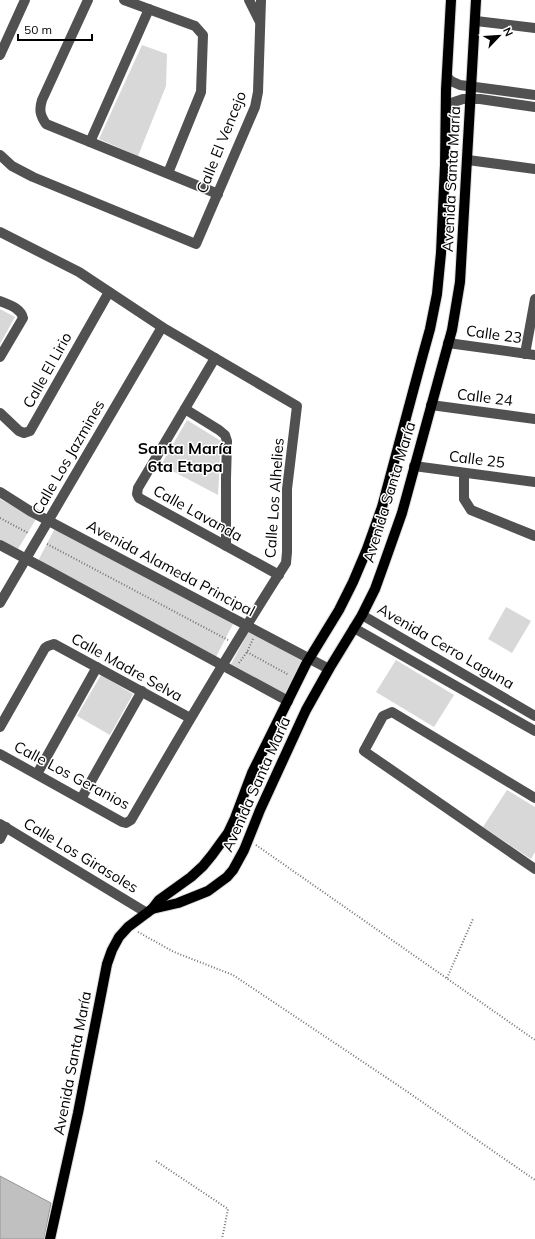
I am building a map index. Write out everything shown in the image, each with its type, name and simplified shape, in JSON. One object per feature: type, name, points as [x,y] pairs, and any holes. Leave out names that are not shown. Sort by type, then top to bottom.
[{"type":"main road","name":"Avenida Santa María","points":[[50,1239],[78,1113],[107,964],[115,943],[128,927],[149,911],[159,900],[191,877],[203,866],[224,839],[235,818],[252,773],[288,701],[310,659],[340,610],[367,549],[382,507],[430,329],[437,294],[441,254],[451,0]]},
{"type":"main road","name":"Avenida Santa María","points":[[149,911],[196,896],[219,884],[233,870],[249,840],[279,766],[306,710],[362,615],[374,589],[402,513],[452,330],[460,282],[476,0]]},
{"type":"street","points":[[0,55],[25,0]]},
{"type":"street","points":[[88,0],[42,100],[40,108],[41,116],[46,124],[218,194]]},
{"type":"street","points":[[124,0],[195,26],[203,35],[201,92],[168,174]]},
{"type":"street","points":[[249,0],[260,23]]},
{"type":"street","name":"Calle El Vencejo","points":[[0,155],[12,166],[33,177],[196,244],[255,107],[258,92],[261,0]]},
{"type":"street","points":[[90,142],[149,9]]},
{"type":"street","points":[[476,21],[535,28]]},
{"type":"street","points":[[448,78],[451,82],[460,85],[535,94]]},
{"type":"street","points":[[446,107],[463,99],[480,99],[535,107]]},
{"type":"street","points":[[468,160],[535,169]]},
{"type":"street","name":"Calle Los Alhelies","points":[[0,232],[79,272],[162,327],[297,406],[287,489],[286,563],[246,625],[131,820]]},
{"type":"street","name":"Calle El Lirio","points":[[0,413],[19,431],[24,433],[30,431],[108,292]]},
{"type":"street","points":[[530,354],[535,299]]},
{"type":"street","points":[[0,301],[18,310],[22,314],[23,318],[0,357]]},
{"type":"street","name":"Calle Los Jazmines","points":[[0,603],[162,327]]},
{"type":"street","name":"Calle 23","points":[[448,343],[530,354]]},
{"type":"street","name":"Calle Lavanda","points":[[215,358],[138,488],[136,494],[139,498],[279,574]]},
{"type":"street","name":"Calle 24","points":[[431,405],[535,419]]},
{"type":"street","points":[[184,410],[219,430],[225,435],[227,441],[226,546]]},
{"type":"street","name":"Calle 25","points":[[414,466],[535,482]]},
{"type":"street","points":[[464,473],[464,499],[471,510],[535,536]]},
{"type":"street","name":"Avenida Alameda Principal","points":[[0,492],[49,520],[329,669]]},
{"type":"street","points":[[0,545],[288,701]]},
{"type":"street","name":"Avenida Cerro Laguna","points":[[362,615],[535,716]]},
{"type":"street","points":[[354,628],[535,731]]},
{"type":"street","name":"Calle Madre Selva","points":[[0,727],[46,648],[54,644],[190,718]]},
{"type":"street","points":[[37,774],[97,667]]},
{"type":"street","points":[[81,799],[142,691]]},
{"type":"street","points":[[534,865],[364,751],[383,716],[392,712],[535,798]]},
{"type":"street","name":"Calle Los Geranios","points":[[0,754],[122,822],[126,823],[131,820]]},
{"type":"street","points":[[0,839],[3,826]]},
{"type":"street","name":"Calle Los Girasoles","points":[[3,826],[149,911]]},
{"type":"path","points":[[0,518],[28,533]]},
{"type":"path","points":[[47,544],[228,640]]},
{"type":"path","points":[[235,667],[247,652],[255,635]]},
{"type":"path","points":[[247,652],[289,675]]},
{"type":"path","points":[[249,840],[535,1040]]},
{"type":"path","points":[[447,978],[473,919]]},
{"type":"path","points":[[128,927],[174,952],[233,975],[400,1086],[535,1180]]},
{"type":"path","points":[[156,1161],[228,1209],[222,1239]]},
{"type":"shaded area","points":[[142,45],[167,54],[166,86],[138,156],[99,139]]},
{"type":"shaded area","points":[[0,309],[15,317],[0,344]]},
{"type":"shaded area","points":[[187,420],[221,441],[218,495],[161,465]]},
{"type":"shaded area","points":[[0,499],[36,519],[18,549],[0,540]]},
{"type":"shaded area","points":[[55,528],[233,624],[216,657],[38,561]]},
{"type":"shaded area","points":[[506,607],[531,621],[512,653],[488,639]]},
{"type":"shaded area","points":[[249,631],[304,662],[285,695],[231,664]]},
{"type":"shaded area","points":[[396,660],[454,695],[434,727],[376,692]]},
{"type":"shaded area","points":[[101,675],[133,694],[110,735],[77,716]]},
{"type":"shaded area","points":[[507,790],[535,807],[535,852],[531,859],[483,827]]},
{"type":"building","points":[[0,1176],[51,1203],[44,1239],[0,1239]]},
{"type":"district","name":"Santa María 6ta Etapa","points":[[185,457]]}]
